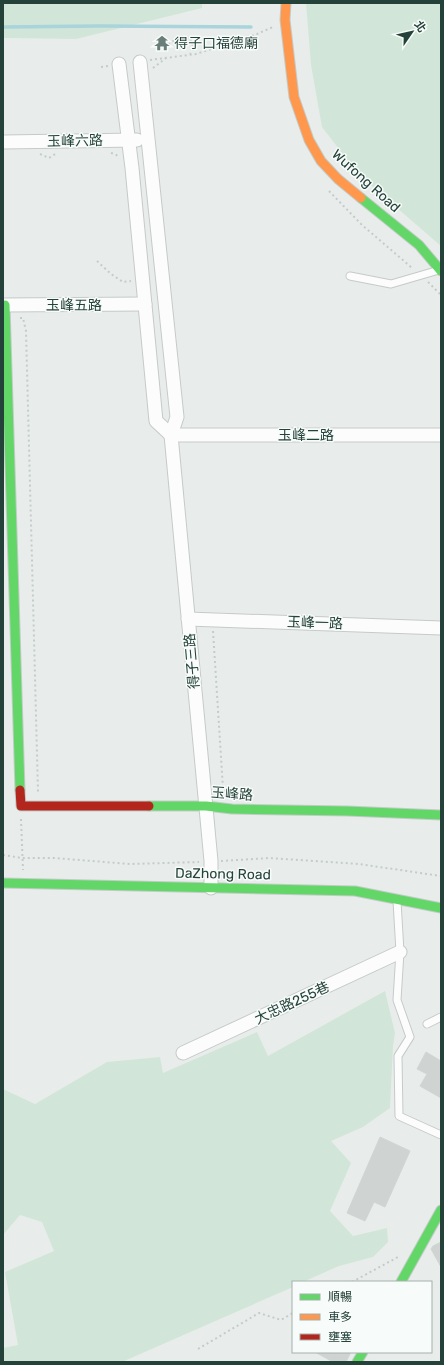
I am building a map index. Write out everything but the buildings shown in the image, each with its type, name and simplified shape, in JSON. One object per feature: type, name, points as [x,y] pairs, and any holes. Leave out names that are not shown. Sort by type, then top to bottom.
[{"type":"street","name":"Wufong Road","points":[[286,3],[285,20],[294,97],[309,140],[321,161],[338,179],[419,245],[440,270]]},
{"type":"street","points":[[119,64],[156,421],[171,435],[177,418],[140,62]]},
{"type":"street","name":"玉峰六路","points":[[3,142],[147,140]]},
{"type":"street","name":"玉峰五路","points":[[5,308],[145,304]]},
{"type":"street","points":[[5,308],[21,806]]},
{"type":"street","name":"玉峰二路","points":[[171,435],[441,435]]},
{"type":"street","name":"得子三路","points":[[171,435],[211,861],[211,888]]},
{"type":"street","name":"玉峰一路","points":[[188,619],[441,628]]},
{"type":"street","name":"玉峰路","points":[[21,806],[206,806],[232,809],[347,811],[441,815]]},
{"type":"street","name":"DaZhong Road","points":[[3,883],[355,891],[397,898],[441,908]]},
{"type":"street","name":"大忠路255巷","points":[[184,1053],[400,952]]},
{"type":"street","points":[[402,1281],[441,1210]]},
{"type":"street","points":[[357,1362],[362,1353]]},
{"type":"lane","points":[[350,276],[391,284],[440,270]]},
{"type":"lane","points":[[397,898],[400,952],[397,1000],[410,1037],[398,1056],[400,1116],[441,1135]]},
{"type":"lane","points":[[427,1024],[441,1017]]},
{"type":"path","points":[[140,62],[196,54],[257,34],[285,20]]},
{"type":"path","points":[[159,48],[167,46],[175,38],[186,36],[193,44],[193,50],[189,55]]},
{"type":"path","points":[[152,71],[153,66],[166,58]]},
{"type":"path","points":[[101,67],[119,64]]},
{"type":"path","points":[[107,152],[115,154],[121,159]]},
{"type":"path","points":[[40,154],[49,158],[57,153],[64,153]]},
{"type":"path","points":[[97,262],[123,282],[137,281]]},
{"type":"path","points":[[5,308],[23,318],[26,331],[38,800],[32,806]]},
{"type":"path","points":[[212,620],[223,789],[232,796],[232,809]]},
{"type":"path","points":[[21,806],[24,884]]},
{"type":"path","points":[[354,1281],[404,1254]]},
{"type":"path","points":[[198,1349],[259,1313],[281,1320],[292,1314]]},
{"type":"green space","points":[[3,3],[202,3],[202,8],[76,39],[3,38]]},
{"type":"green space","points":[[306,3],[441,3],[441,246],[359,175],[322,127],[311,65]]},
{"type":"green space","points":[[385,991],[395,1033],[390,1108],[363,1127],[331,1141],[351,1163],[330,1211],[353,1236],[387,1228],[388,1242],[373,1257],[339,1266],[305,1281],[292,1281],[292,1287],[122,1362],[3,1362],[3,1348],[18,1345],[5,1272],[54,1251],[42,1222],[20,1215],[3,1235],[3,1089],[35,1104],[107,1062],[160,1057],[163,1073],[257,1032],[268,1056]]},
{"type":"waterway","points":[[3,27],[251,27]]},
{"type":"traffic: fast","points":[[361,198],[419,245],[441,271]]},
{"type":"traffic: fast","points":[[5,305],[20,790]]},
{"type":"traffic: fast","points":[[149,806],[206,806],[232,809],[347,811],[441,815]]},
{"type":"traffic: fast","points":[[3,883],[355,891],[441,908]]},
{"type":"traffic: fast","points":[[402,1281],[441,1210]]},
{"type":"traffic: fast","points":[[357,1362],[362,1353]]},
{"type":"traffic: slow","points":[[286,3],[285,20],[294,97],[309,140],[321,161],[338,179],[361,198]]},
{"type":"traffic: jam","points":[[20,790],[21,806],[149,806]]},
{"type":"place","name":"得子口福德廟","points":[[162,43]]}]
